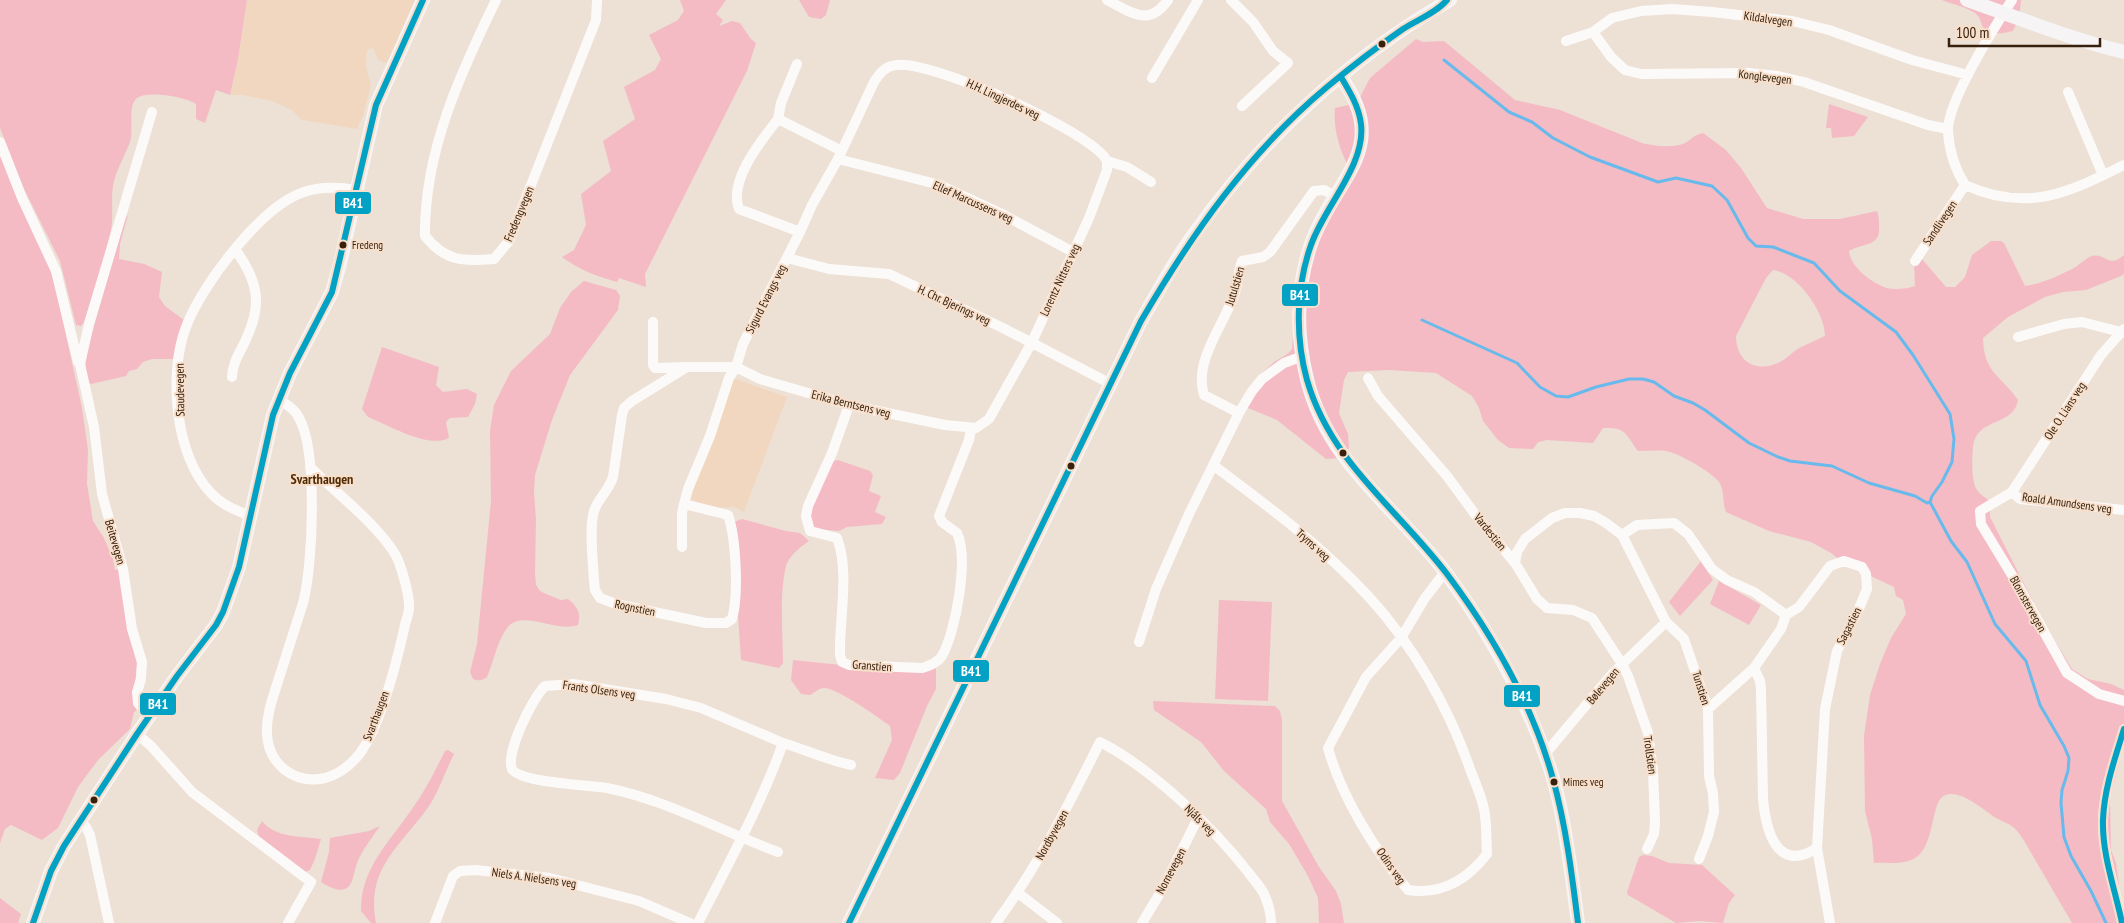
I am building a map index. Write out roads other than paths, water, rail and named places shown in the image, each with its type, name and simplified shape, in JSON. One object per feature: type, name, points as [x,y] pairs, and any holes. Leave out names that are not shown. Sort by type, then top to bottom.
[{"type":"street","points":[[33,923],[57,858],[137,734],[177,676],[216,625],[223,612],[233,586],[268,434],[278,399],[332,292],[376,105],[423,0]]},
{"type":"street","name":"Fredengvegen","points":[[496,0],[464,68],[437,142],[427,196],[425,236],[436,249],[451,258],[468,261],[494,259],[509,241],[596,20],[597,0]]},
{"type":"street","points":[[1107,0],[1136,14],[1147,16],[1157,13],[1168,0]]},
{"type":"street","points":[[1152,78],[1198,0]]},
{"type":"street","points":[[1231,0],[1253,22],[1272,51],[1288,63],[1242,106]]},
{"type":"street","points":[[849,923],[1141,321],[1194,234],[1230,187],[1297,114],[1342,76],[1448,0]]},
{"type":"street","points":[[1967,0],[2026,23],[2124,52]]},
{"type":"street","points":[[2012,0],[1962,85],[1948,129],[1954,163],[1965,185],[1995,196],[2018,198],[2045,197],[2064,193],[2124,165]]},
{"type":"street","name":"Kildalvegen","points":[[1566,41],[1593,32],[1612,18],[1640,11],[1672,9],[1760,17],[1829,30],[1912,60],[1968,75]]},
{"type":"street","name":"Konglevegen","points":[[1593,32],[1624,70],[1641,74],[1749,73],[1778,76],[1804,82],[1928,125],[1948,129]]},
{"type":"street","points":[[797,64],[781,102],[778,119],[766,134],[740,177],[737,186],[736,202],[739,209],[800,232]]},
{"type":"street","name":"H.H. Lingjerdes veg","points":[[886,68],[895,65],[912,65],[970,82],[1067,130],[1094,146],[1104,155],[1107,161]]},
{"type":"street","name":"Sigurd Evangs veg","points":[[736,367],[743,344],[812,205],[866,102],[874,82],[886,68]]},
{"type":"street","points":[[1342,76],[1356,101],[1363,140],[1358,154],[1312,242],[1306,263],[1299,307],[1303,356],[1315,407],[1334,445],[1352,468],[1445,572],[1496,649],[1517,690],[1545,754],[1560,804],[1578,923]]},
{"type":"street","points":[[2068,92],[2103,175]]},
{"type":"street","name":"Beitevegen","points":[[80,364],[102,280],[152,112]]},
{"type":"street","points":[[778,119],[839,154]]},
{"type":"street","name":"Beitevegen","points":[[0,142],[22,198],[56,271],[67,309],[76,358],[80,364],[94,427],[102,494],[123,569],[132,629],[142,662],[137,697],[141,706],[151,714]]},
{"type":"street","name":"Ellef Marcussens veg","points":[[839,154],[940,185],[1002,214],[1073,252]]},
{"type":"street","points":[[1107,161],[1127,167],[1151,182]]},
{"type":"street","name":"Lorentz Nitters veg","points":[[971,429],[983,425],[989,418],[1032,342],[1090,218],[1107,170],[1107,161]]},
{"type":"street","name":"Sandlivegen","points":[[1916,262],[1965,185]]},
{"type":"street","name":"Staudevegen","points":[[250,516],[219,501],[198,475],[186,448],[178,394],[179,359],[186,327],[197,303],[235,250],[274,209],[297,194],[334,187],[356,190]]},
{"type":"street","name":"Jutulstien","points":[[1239,412],[1204,395],[1202,388],[1205,363],[1210,347],[1235,292],[1242,261],[1263,258],[1270,252],[1314,191],[1324,190],[1335,196]]},
{"type":"street","points":[[232,377],[232,369],[248,337],[258,300],[246,264],[235,250]]},
{"type":"street","name":"H. Chr. Bjerings veg","points":[[787,258],[829,269],[889,274],[1032,342],[1111,384]]},
{"type":"street","points":[[653,322],[653,365],[655,368],[687,366],[736,367]]},
{"type":"street","name":"Ole O. Lians veg","points":[[2018,337],[2064,324],[2082,322],[2123,331]]},
{"type":"street","name":"Ole O. Lians veg","points":[[2012,492],[2100,355],[2123,331]]},
{"type":"street","points":[[1139,642],[1156,589],[1239,412],[1262,379],[1284,363],[1303,356]]},
{"type":"street","name":"Rognstien","points":[[684,504],[728,515],[732,527],[734,547],[735,601],[732,620],[726,623],[706,624],[616,604],[605,601],[595,590],[592,517],[596,506],[610,486],[613,477],[618,435],[624,408],[687,366]]},
{"type":"street","points":[[682,547],[682,513],[688,489],[710,436],[729,378],[736,367]]},
{"type":"street","name":"Erika Berntsens veg","points":[[736,367],[760,379],[849,405],[971,429]]},
{"type":"street","name":"Vardestien","points":[[1368,378],[1378,396],[1447,476],[1480,521],[1515,563],[1537,599],[1547,608],[1572,610],[1592,618],[1622,664]]},
{"type":"street","name":"Svarthaugen","points":[[278,399],[295,411],[300,419],[309,451],[312,543],[304,600],[271,705],[267,733],[270,751],[278,765],[295,776],[311,780],[329,777],[346,768],[364,746],[384,698],[401,646],[410,606],[396,555],[378,533],[310,466]]},
{"type":"street","name":"Granstien","points":[[849,405],[832,453],[808,506],[806,516],[810,531],[837,538],[840,546],[843,588],[840,655],[842,662],[849,665],[922,668],[934,664],[941,657],[947,644],[958,599],[962,550],[957,533],[942,522],[939,516],[969,440],[971,429]]},
{"type":"street","name":"Tryms veg","points":[[1213,465],[1272,509],[1318,548],[1369,598],[1401,638]]},
{"type":"street","name":"Roald Amundsens veg","points":[[2012,492],[2020,499],[2124,510]]},
{"type":"street","name":"Blomstervegen","points":[[2012,492],[1980,511],[1981,524],[2018,585],[2067,673],[2099,694],[2124,701]]},
{"type":"street","name":"Tunstien","points":[[1515,563],[1516,552],[1525,539],[1552,518],[1566,513],[1580,512],[1594,516],[1622,535],[1666,622],[1684,639],[1708,709],[1709,776],[1714,793],[1714,812],[1708,836],[1699,859]]},
{"type":"street","points":[[1622,535],[1637,525],[1674,523],[1688,534],[1712,569],[1727,580],[1754,592],[1786,615]]},
{"type":"street","name":"Sagastien","points":[[1708,709],[1754,668],[1782,629],[1786,615],[1799,607],[1830,566],[1844,561],[1862,567],[1866,574],[1867,588],[1858,611],[1837,651],[1827,691],[1817,848],[1830,923]]},
{"type":"street","name":"Odins veg","points":[[1401,638],[1438,697],[1460,739],[1484,809],[1487,854],[1463,877],[1440,890],[1422,892],[1408,890],[1393,872],[1350,803],[1334,772],[1328,748],[1366,677],[1401,638],[1425,598],[1445,572]]},
{"type":"street","name":"Bølevegen","points":[[1545,754],[1622,664],[1666,622]]},
{"type":"street","name":"Trollstien","points":[[1622,664],[1648,733],[1653,771],[1655,823],[1654,834],[1647,849]]},
{"type":"street","points":[[1754,668],[1760,681],[1761,689],[1764,806],[1771,838],[1779,851],[1795,856],[1817,848]]},
{"type":"street","name":"Frants Olsens veg","points":[[778,852],[658,802],[607,788],[520,775],[512,768],[511,761],[518,734],[538,692],[545,686],[573,684],[666,698],[701,708],[782,743],[832,761],[852,765]]},
{"type":"street","points":[[2122,923],[2108,860],[2103,821],[2106,792],[2124,729]]},
{"type":"street","points":[[137,734],[151,746],[192,792],[311,882],[288,923]]},
{"type":"street","name":"Njåls veg","points":[[1100,742],[1116,751],[1173,794],[1235,856],[1263,892],[1271,914],[1271,923]]},
{"type":"street","name":"Nordbyvegen","points":[[996,923],[1018,893],[1059,824],[1100,742]]},
{"type":"street","points":[[698,923],[769,780],[782,743]]},
{"type":"street","name":"Nornevegen","points":[[1142,923],[1163,888],[1198,818]]},
{"type":"street","points":[[80,822],[86,827],[90,835],[109,923]]},
{"type":"street","name":"Niels A. Nielsens veg","points":[[435,923],[453,876],[460,871],[476,870],[550,878],[581,884],[639,901],[690,923]]},
{"type":"street","points":[[1018,893],[1057,923]]},
{"type":"waterway","points":[[1444,60],[1509,112],[1532,122],[1553,138],[1590,157],[1658,182],[1676,178],[1712,186],[1727,200],[1748,238],[1756,246],[1773,247],[1814,263],[1840,291],[1896,332],[1913,355],[1950,414],[1954,439],[1952,462],[1930,502],[1951,541],[1967,562],[1995,624],[2026,661],[2040,705],[2064,746],[2069,758],[2061,803],[2064,837],[2071,856],[2091,891],[2106,923]]},
{"type":"waterway","points":[[1422,320],[1517,363],[1540,387],[1556,396],[1568,397],[1596,387],[1629,379],[1643,379],[1654,382],[1674,396],[1705,410],[1749,443],[1778,457],[1790,461],[1832,466],[1869,483],[1915,496],[1927,503],[1930,502]]},
{"type":"place","name":"Fredeng","points":[[343,245]]},
{"type":"place","name":"Mimes veg","points":[[1554,782]]},
{"type":"district","name":"Svarthaugen","points":[[322,479]]}]
